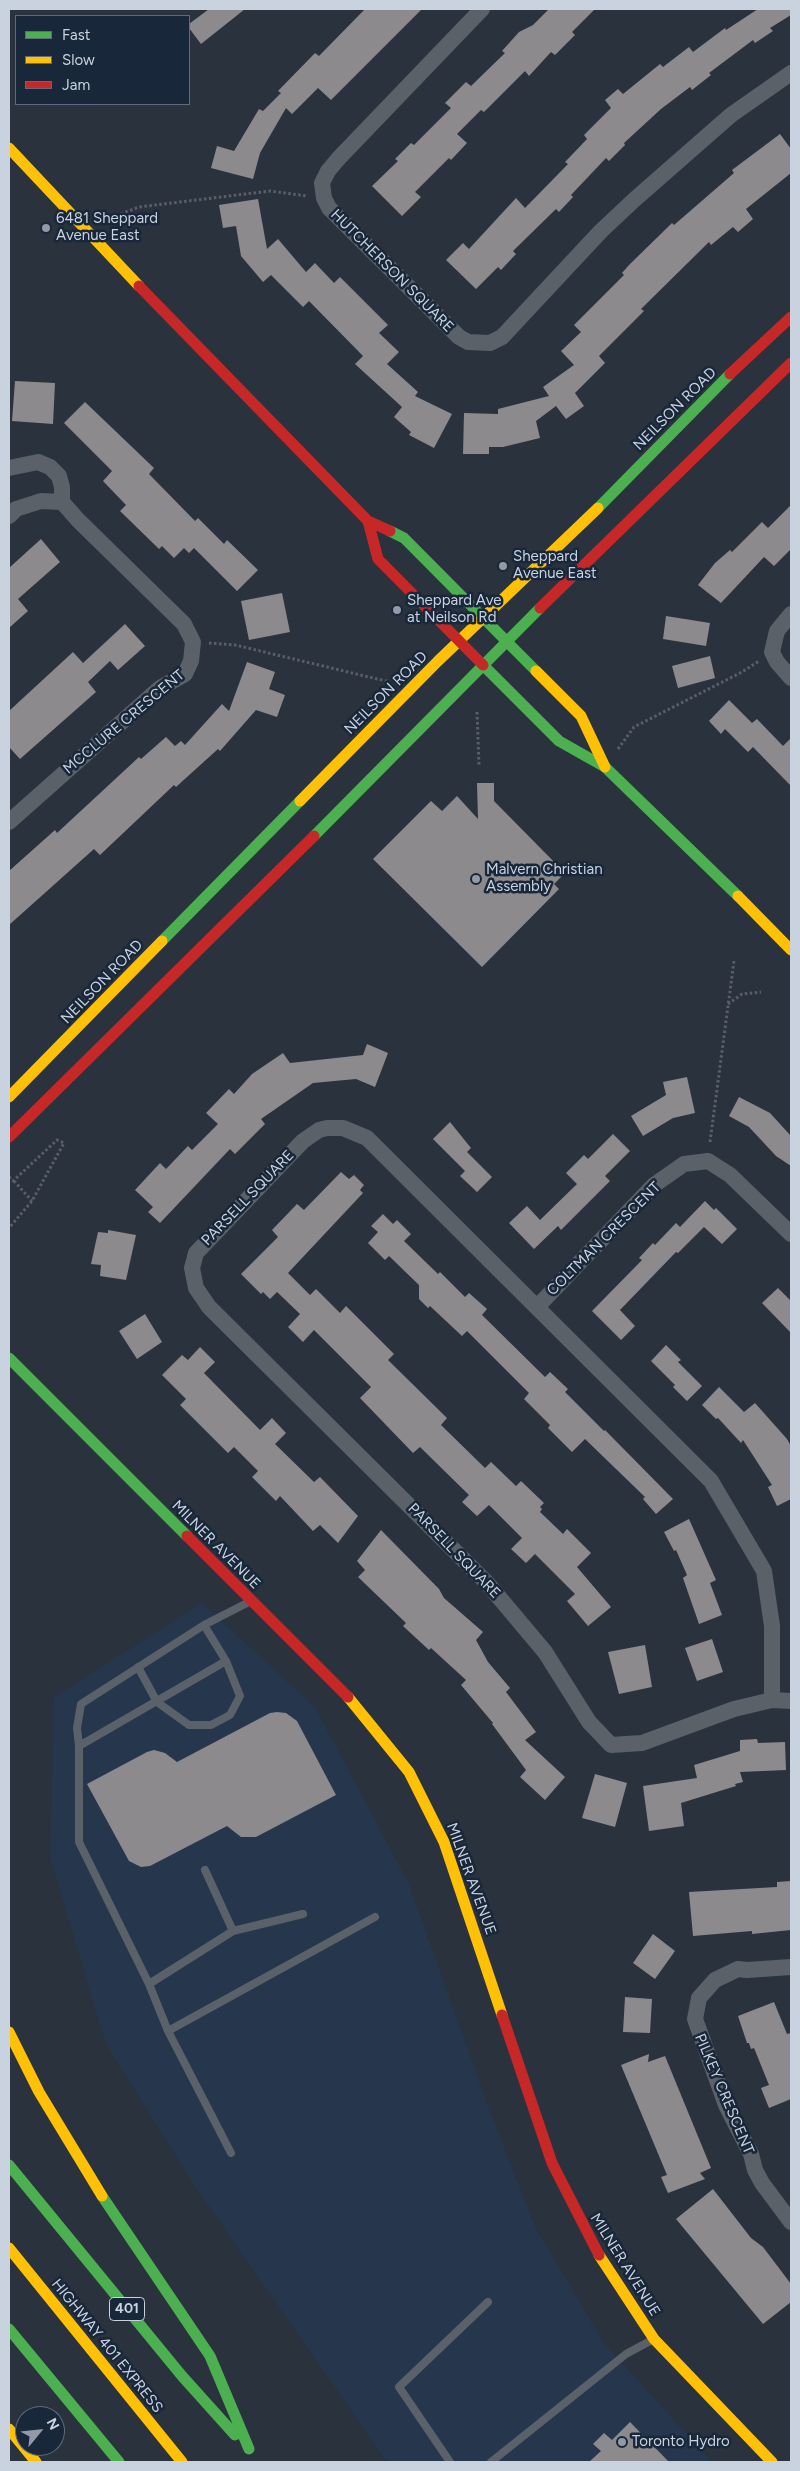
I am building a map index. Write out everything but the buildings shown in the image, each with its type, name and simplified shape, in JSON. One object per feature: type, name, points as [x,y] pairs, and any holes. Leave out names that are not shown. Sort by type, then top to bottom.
[{"type":"main road","points":[[9,148],[83,228],[368,520],[404,538],[582,716],[605,767]]},
{"type":"main road","name":"NEILSON ROAD","points":[[9,1097],[273,835],[459,640],[599,507],[708,395],[791,317]]},
{"type":"main road","points":[[9,1137],[291,853],[485,666],[507,641],[791,363]]},
{"type":"main road","points":[[368,520],[378,559],[559,741],[605,767],[669,827],[791,950]]},
{"type":"main road","name":"MILNER AVENUE","points":[[9,1358],[350,1698],[409,1772],[444,1842],[552,2163],[593,2246],[654,2339],[772,2462]]},
{"type":"main road","name":"401","points":[[9,2032],[39,2092],[85,2171],[210,2356],[251,2453],[182,2376],[9,2165]]},
{"type":"main road","name":"HIGHWAY 401 EXPRESS","points":[[9,2248],[182,2462]]},
{"type":"main road","points":[[9,2329],[119,2462]]},
{"type":"main road","points":[[9,2429],[36,2462]]},
{"type":"street","name":"HUTCHERSON SQUARE","points":[[482,9],[328,171],[322,183],[324,198],[329,208],[459,337],[468,342],[490,343],[502,337],[601,231],[666,171],[731,115],[791,73]]},
{"type":"street","points":[[9,468],[38,462],[50,467],[59,476],[62,487],[62,502]]},
{"type":"street","points":[[9,516],[16,509],[41,501],[62,502],[184,624],[193,642]]},
{"type":"street","points":[[791,614],[777,631],[772,652],[777,662],[791,678]]},
{"type":"street","name":"MCCLURE CRESCENT","points":[[9,822],[160,688],[184,674],[191,661],[193,642]]},
{"type":"street","name":"PARSELL SQUARE","points":[[772,1700],[772,1626],[764,1571],[711,1481],[366,1138],[354,1131],[336,1127],[319,1130],[303,1141],[196,1252],[192,1268],[196,1288],[209,1307],[487,1583],[545,1652],[589,1722],[611,1745],[642,1743],[734,1709],[772,1700],[791,1701]]},
{"type":"street","name":"COLTMAN CRESCENT","points":[[537,1307],[654,1185],[684,1164],[708,1161],[730,1175],[791,1234]]},
{"type":"street","name":"PILKEY CRESCENT","points":[[791,1967],[738,1969],[715,1980],[699,1998],[694,2019],[726,2105],[751,2154],[755,2170],[762,2183],[791,2222]]},
{"type":"lane","points":[[231,2153],[168,2031],[150,1984],[79,1842],[79,1746],[77,1728],[80,1704],[204,1625],[251,1601]]},
{"type":"lane","points":[[138,1667],[157,1702],[190,1725],[211,1725],[230,1715],[240,1696],[226,1661],[204,1625]]},
{"type":"lane","points":[[79,1746],[226,1661]]},
{"type":"lane","points":[[205,1870],[233,1931]]},
{"type":"lane","points":[[150,1984],[233,1931],[303,1914]]},
{"type":"lane","points":[[168,2031],[375,1917]]},
{"type":"lane","points":[[450,2462],[399,2387],[488,2302]]},
{"type":"lane","points":[[491,2462],[626,2354],[654,2339]]},
{"type":"path","points":[[83,228],[139,207],[270,191],[324,198]]},
{"type":"path","points":[[193,642],[235,645],[388,680],[404,696]]},
{"type":"path","points":[[605,767],[634,727],[742,672],[772,652]]},
{"type":"path","points":[[477,712],[479,765]]},
{"type":"path","points":[[710,1142],[734,961]]},
{"type":"path","points":[[728,1004],[742,994],[761,992]]},
{"type":"path","points":[[9,1228],[32,1201],[64,1143],[57,1140],[13,1181]]},
{"type":"path","points":[[9,1176],[32,1201]]},
{"type":"shaded area","points":[[202,1603],[315,1707],[409,1884],[488,2106],[536,2229],[604,2343],[712,2462],[387,2462],[194,2185],[106,2044],[50,1857],[54,1697]]},
{"type":"traffic: fast","points":[[598,508],[730,374]]},
{"type":"traffic: fast","points":[[390,531],[404,538],[536,671]]},
{"type":"traffic: fast","points":[[314,836],[540,608]]},
{"type":"traffic: fast","points":[[483,665],[559,741],[605,767],[738,896]]},
{"type":"traffic: fast","points":[[162,941],[300,801]]},
{"type":"traffic: fast","points":[[9,1358],[187,1536]]},
{"type":"traffic: fast","points":[[9,2165],[182,2376],[235,2435]]},
{"type":"traffic: fast","points":[[102,2196],[210,2356],[249,2449]]},
{"type":"traffic: fast","points":[[9,2329],[119,2462]]},
{"type":"traffic: slow","points":[[9,148],[139,286]]},
{"type":"traffic: slow","points":[[300,801],[438,661],[598,508]]},
{"type":"traffic: slow","points":[[536,671],[581,716],[605,767]]},
{"type":"traffic: slow","points":[[738,896],[791,950]]},
{"type":"traffic: slow","points":[[9,1097],[162,941]]},
{"type":"traffic: slow","points":[[348,1697],[409,1772],[444,1842],[502,2015]]},
{"type":"traffic: slow","points":[[9,2032],[39,2092],[102,2196]]},
{"type":"traffic: slow","points":[[9,2248],[182,2462]]},
{"type":"traffic: slow","points":[[599,2255],[654,2339],[772,2462]]},
{"type":"traffic: slow","points":[[9,2429],[36,2462]]},
{"type":"traffic: jam","points":[[139,286],[368,521],[390,531]]},
{"type":"traffic: jam","points":[[730,374],[791,317]]},
{"type":"traffic: jam","points":[[540,608],[791,363]]},
{"type":"traffic: jam","points":[[368,521],[378,559],[483,665]]},
{"type":"traffic: jam","points":[[9,1137],[314,836]]},
{"type":"traffic: jam","points":[[187,1536],[348,1697]]},
{"type":"traffic: jam","points":[[502,2015],[552,2163],[599,2255]]},
{"type":"place","name":"6481 Sheppard Avenue East","points":[[46,228]]},
{"type":"place","name":"Sheppard Avenue East","points":[[503,566]]},
{"type":"place","name":"Sheppard Ave at Neilson Rd","points":[[397,610]]},
{"type":"place","name":"Malvern Christian Assembly","points":[[476,879]]},
{"type":"place","name":"Toronto Hydro","points":[[622,2442]]}]
